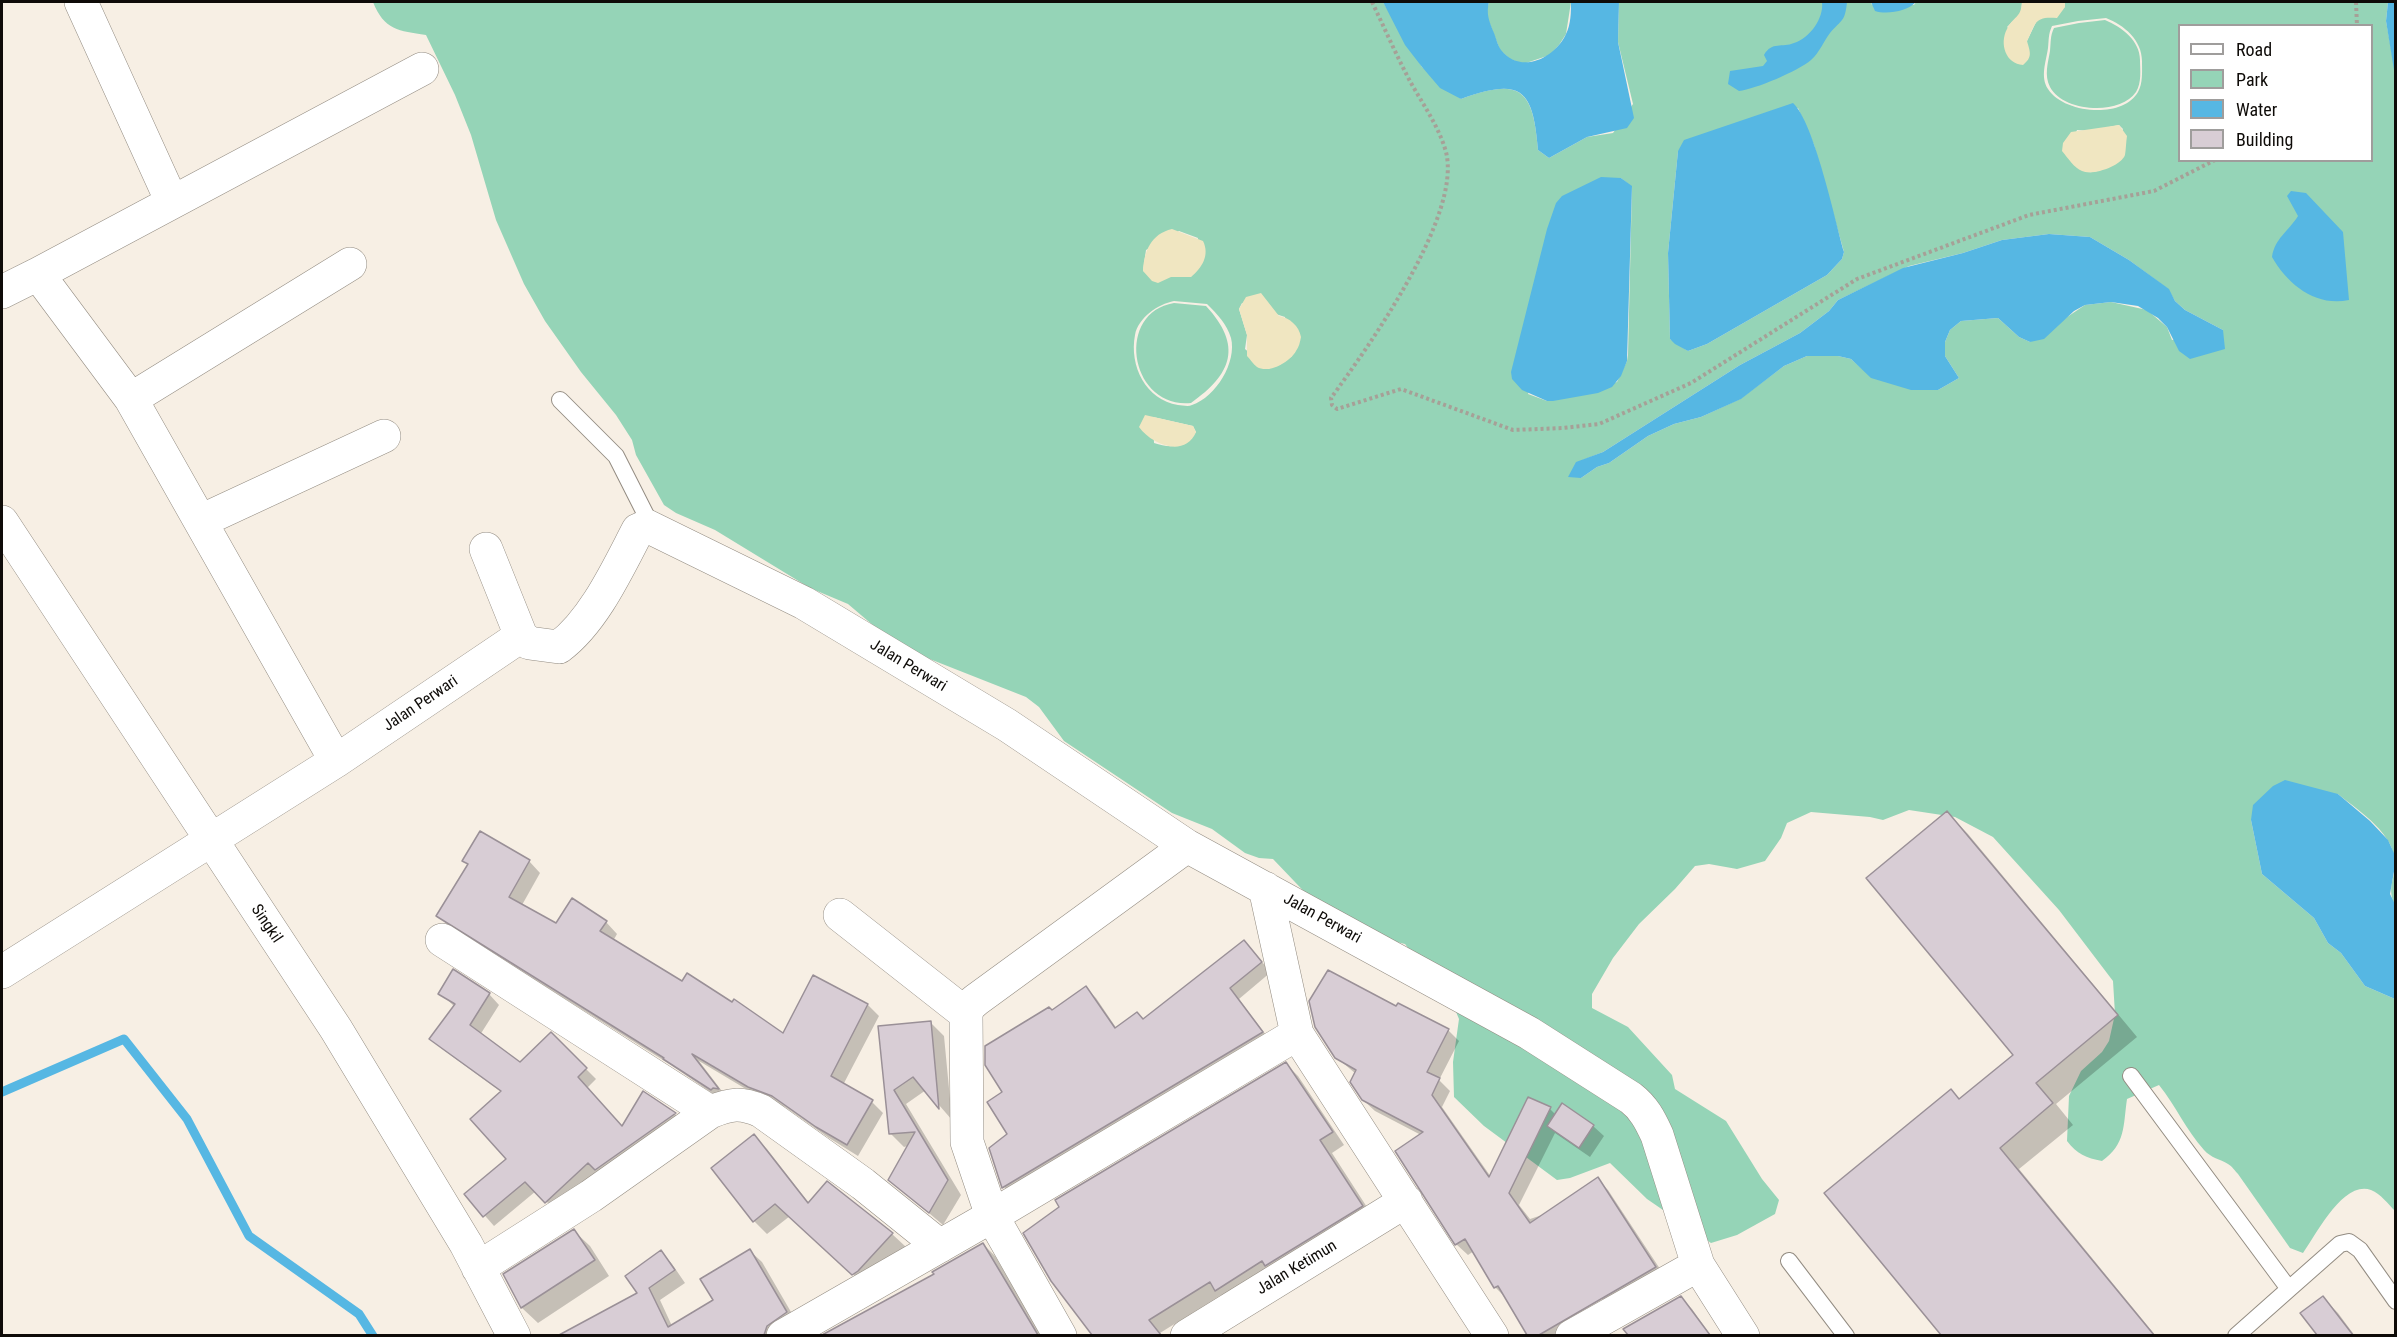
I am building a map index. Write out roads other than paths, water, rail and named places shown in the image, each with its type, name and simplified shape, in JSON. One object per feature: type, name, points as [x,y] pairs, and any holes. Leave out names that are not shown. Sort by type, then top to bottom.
[{"type":"street","points":[[81,2],[172,202]]},
{"type":"street","points":[[2,292],[422,69]]},
{"type":"street","points":[[132,399],[350,264]]},
{"type":"street","points":[[38,274],[132,399],[336,761]]},
{"type":"street","points":[[201,520],[384,436]]},
{"type":"street","name":"Singkil","points":[[2,522],[336,1029],[478,1268],[514,1335]]},
{"type":"street","points":[[486,549],[521,636],[529,643],[555,648],[567,642],[580,626],[609,584],[638,530],[644,526],[652,527]]},
{"type":"street","name":"Jalan Perwari","points":[[652,527],[814,609],[1007,725],[1187,846],[1529,1033],[1641,1106],[1657,1135],[1698,1265],[1743,1335]]},
{"type":"street","name":"Jalan Perwari","points":[[2,972],[336,761],[521,636]]},
{"type":"street","points":[[1060,1335],[992,1216],[967,1142],[966,1014],[969,1006],[976,1000],[1187,846]]},
{"type":"street","points":[[1265,888],[1297,1034],[1492,1335]]},
{"type":"street","points":[[840,915],[966,1014]]},
{"type":"street","points":[[442,940],[710,1112]]},
{"type":"street","points":[[783,1335],[992,1216],[1297,1034]]},
{"type":"street","points":[[478,1268],[591,1196],[710,1112],[728,1105],[744,1104],[761,1111],[863,1184],[939,1246]]},
{"type":"street","name":"Jalan Ketimun","points":[[1187,1335],[1406,1201]]},
{"type":"street","points":[[1572,1335],[1698,1265]]},
{"type":"lane","points":[[560,400],[616,456],[652,527]]},
{"type":"lane","points":[[2131,1076],[2289,1290]]},
{"type":"lane","points":[[2236,1335],[2340,1244],[2349,1242],[2360,1250],[2396,1301]]},
{"type":"lane","points":[[1789,1261],[1846,1335]]},
{"type":"water","points":[[1383,2],[1489,2],[1488,18],[1500,48],[1509,57],[1527,62],[1546,56],[1561,43],[1569,26],[1571,2],[1619,2],[1618,42],[1634,118],[1627,128],[1587,137],[1549,158],[1538,150],[1532,113],[1528,101],[1520,93],[1511,89],[1498,89],[1461,99],[1440,88],[1405,45]]},
{"type":"water","points":[[1822,2],[1847,2],[1842,20],[1811,60],[1787,74],[1746,90],[1739,91],[1728,84],[1730,71],[1763,66],[1767,61],[1764,55],[1770,48],[1794,43],[1805,37],[1818,21]]},
{"type":"water","points":[[1871,2],[1916,2],[1903,10],[1885,13],[1875,11]]},
{"type":"water","points":[[2388,2],[2395,2],[2395,76],[2386,21]]},
{"type":"water","points":[[1793,103],[1809,130],[1816,150],[1844,252],[1842,259],[1827,275],[1707,344],[1688,351],[1670,339],[1668,253],[1678,151],[1684,140]]},
{"type":"water","points":[[1601,177],[1621,178],[1632,186],[1627,361],[1621,376],[1612,387],[1598,393],[1547,401],[1522,390],[1512,379],[1511,372],[1547,229],[1556,203],[1562,196]]},
{"type":"water","points":[[2291,191],[2306,193],[2343,232],[2349,300],[2325,300],[2304,292],[2286,277],[2272,257],[2279,240],[2298,216],[2287,196]]},
{"type":"water","points":[[2049,234],[2090,237],[2129,260],[2169,289],[2175,301],[2185,310],[2223,330],[2225,349],[2190,359],[2179,351],[2167,327],[2158,318],[2138,306],[2111,302],[2085,305],[2074,311],[2044,339],[2030,342],[2019,337],[1998,318],[1961,321],[1950,330],[1945,342],[1945,356],[1959,378],[1938,390],[1911,390],[1871,378],[1851,359],[1838,356],[1807,356],[1784,366],[1741,399],[1701,417],[1674,424],[1648,436],[1609,463],[1597,467],[1581,478],[1568,477],[1576,462],[1603,452],[1740,365],[1800,333],[1829,311],[1838,300],[1903,268],[1963,253],[2002,240]]},
{"type":"water","points":[[2285,780],[2338,794],[2388,840],[2394,853],[2395,866],[2390,894],[2396,906],[2395,999],[2365,986],[2341,953],[2328,943],[2314,918],[2262,874],[2251,820],[2253,805],[2273,786]]},
{"type":"waterway","points":[[2,1092],[124,1039],[187,1119],[249,1236],[359,1314],[373,1336]]}]
